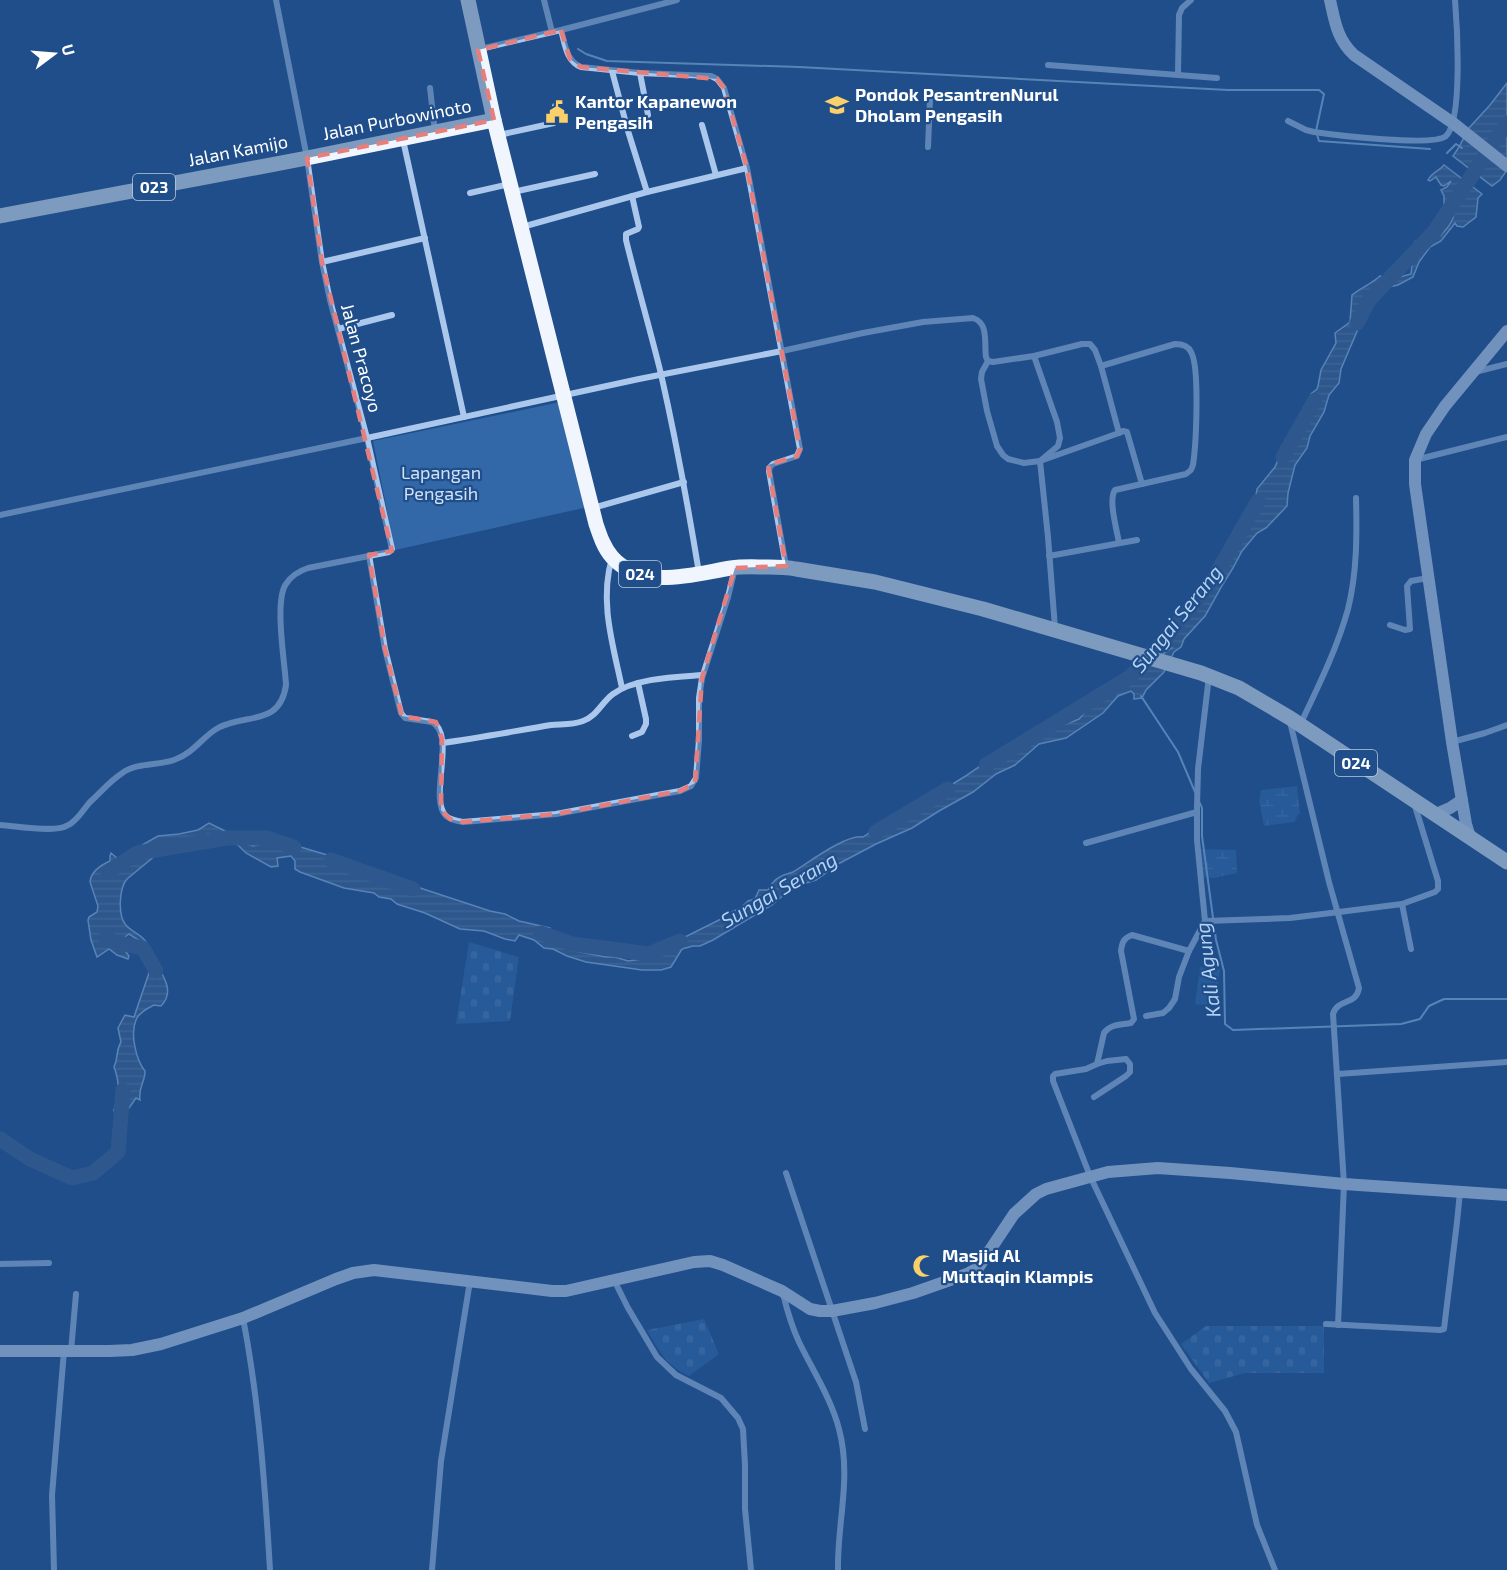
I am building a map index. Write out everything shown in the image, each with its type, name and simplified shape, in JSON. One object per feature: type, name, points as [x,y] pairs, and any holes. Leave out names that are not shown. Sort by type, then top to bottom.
[{"type":"main road","points":[[468,0],[496,128]]},
{"type":"main road","name":"Jalan Purbowinoto","points":[[307,158],[435,133],[496,128]]},
{"type":"main road","name":"024","points":[[496,128],[602,542],[612,557],[629,571],[648,577],[677,577],[735,568],[786,566],[875,582],[983,609],[1205,674],[1239,688],[1295,722],[1507,862]]},
{"type":"main road","name":"Jalan Kamijo","points":[[0,216],[307,158]]},
{"type":"street","name":"Jalan Pracoyo","points":[[276,0],[307,158],[322,262],[368,438],[863,333],[923,322],[973,318],[978,320],[983,327],[988,361],[982,372],[981,380],[990,422],[1000,451],[1012,461],[1024,463],[1040,461]]},
{"type":"street","points":[[544,0],[552,32]]},
{"type":"street","points":[[478,50],[677,0]]},
{"type":"street","points":[[1178,74],[1179,15],[1182,8],[1191,0]]},
{"type":"street","points":[[1330,0],[1335,23],[1344,46],[1456,126],[1507,166]]},
{"type":"street","points":[[1288,121],[1314,132],[1389,140],[1438,139],[1446,135],[1456,126],[1458,61],[1455,0]]},
{"type":"street","points":[[561,30],[570,59],[575,65],[588,69],[612,71],[711,76],[717,79],[724,88],[747,168],[800,449],[797,456],[772,464],[769,471],[786,566]]},
{"type":"street","points":[[1048,65],[1217,78]]},
{"type":"street","points":[[612,71],[647,192]]},
{"type":"street","points":[[640,73],[648,115]]},
{"type":"street","points":[[430,88],[435,133]]},
{"type":"street","points":[[928,147],[930,99]]},
{"type":"street","points":[[496,128],[554,123],[557,120],[555,106]]},
{"type":"street","points":[[702,124],[716,175]]},
{"type":"street","points":[[403,139],[465,417]]},
{"type":"street","points":[[522,227],[647,192],[747,168]]},
{"type":"street","points":[[470,193],[595,174]]},
{"type":"street","points":[[632,196],[639,227],[626,234],[625,237],[661,375],[684,482],[699,573]]},
{"type":"street","points":[[322,262],[425,238]]},
{"type":"street","points":[[338,329],[392,315]]},
{"type":"street","points":[[1470,837],[1452,742],[1415,484],[1415,460],[1426,434],[1507,331]]},
{"type":"street","points":[[988,361],[1000,362],[1090,344],[1101,366],[1119,432]]},
{"type":"street","points":[[1101,366],[1175,344],[1183,344],[1191,350],[1195,364],[1196,428],[1191,470],[1186,474],[1115,490],[1112,501],[1119,543]]},
{"type":"street","points":[[1034,356],[1057,422],[1060,438],[1058,446],[1040,461]]},
{"type":"street","points":[[1472,373],[1507,364]]},
{"type":"street","points":[[1040,461],[1123,431],[1127,432],[1142,484]]},
{"type":"street","points":[[1415,460],[1507,437]]},
{"type":"street","points":[[0,515],[368,438],[392,548],[390,551],[308,567],[296,573],[286,583],[282,593],[281,616],[286,685],[285,697],[276,709],[266,715],[226,724],[197,747],[175,760],[150,764],[122,773],[67,827],[50,829],[0,825]]},
{"type":"street","points":[[1040,461],[1055,630]]},
{"type":"street","points":[[592,508],[684,482]]},
{"type":"street","points":[[1338,1325],[1344,1184],[1334,1020],[1335,1008],[1358,995],[1359,988],[1329,882],[1295,722],[1327,670],[1348,609],[1354,578],[1356,498]]},
{"type":"street","points":[[1049,556],[1137,540]]},
{"type":"street","points":[[369,555],[385,649],[401,713],[405,718],[435,723],[438,727],[442,743],[441,810],[450,819],[464,822],[556,814],[691,786],[696,778],[702,675],[728,597],[735,568]]},
{"type":"street","points":[[612,557],[607,573],[606,593],[609,627],[622,688]]},
{"type":"street","points":[[1390,625],[1410,629],[1407,586],[1411,581],[1429,578]]},
{"type":"street","points":[[1146,1016],[1163,1013],[1175,999],[1179,977],[1189,951],[1207,921],[1197,840],[1205,674]]},
{"type":"street","points":[[442,743],[583,721],[593,716],[608,698],[622,688],[638,683],[702,675]]},
{"type":"street","points":[[632,736],[642,732],[646,724],[638,683]]},
{"type":"street","points":[[1452,742],[1507,725]]},
{"type":"street","points":[[1436,814],[1462,800]]},
{"type":"street","points":[[1207,921],[1290,918],[1402,904],[1435,892],[1438,889],[1438,881],[1414,802]]},
{"type":"street","points":[[1086,843],[1197,809]]},
{"type":"street","points":[[1402,904],[1411,949]]},
{"type":"street","points":[[1097,1064],[1107,1029],[1111,1026],[1131,1023],[1134,1019],[1121,951],[1122,942],[1126,937],[1132,935],[1189,951]]},
{"type":"street","points":[[1094,1097],[1130,1072],[1130,1064],[1126,1059],[1107,1061],[1086,1069],[1055,1074],[1053,1081],[1090,1176],[1155,1313],[1191,1369],[1225,1411],[1236,1432],[1257,1526],[1275,1570]]},
{"type":"street","points":[[1338,1074],[1507,1062]]},
{"type":"street","points":[[0,1351],[132,1350],[161,1344],[243,1318],[353,1273],[374,1270],[566,1291],[694,1262],[710,1262],[723,1265],[782,1291],[810,1309],[832,1311],[913,1293],[967,1274],[978,1268],[1014,1214],[1036,1194],[1090,1176],[1122,1170],[1158,1168],[1507,1195]]},
{"type":"street","points":[[786,1173],[856,1382],[866,1429]]},
{"type":"street","points":[[1326,1324],[1444,1329],[1460,1192]]},
{"type":"street","points":[[0,1264],[49,1263]]},
{"type":"street","points":[[614,1280],[657,1357],[676,1375],[721,1398],[741,1423],[745,1465],[745,1509],[751,1570]]},
{"type":"street","points":[[432,1570],[441,1461],[470,1281]]},
{"type":"street","points":[[782,1291],[789,1319],[832,1406],[840,1430],[845,1458],[845,1486],[838,1570]]},
{"type":"street","points":[[54,1570],[52,1495],[76,1294]]},
{"type":"street","points":[[243,1318],[249,1348],[264,1476],[270,1570]]},
{"type":"highlighted area","points":[[561,30],[570,59],[581,67],[717,79],[724,88],[747,168],[800,449],[797,456],[768,465],[786,566],[735,568],[702,678],[695,783],[680,791],[556,814],[463,822],[450,819],[441,810],[442,739],[436,722],[402,716],[385,649],[369,555],[392,551],[322,262],[307,158],[494,120],[478,50]]},
{"type":"green space","name":"Lapangan Pengasih","points":[[565,401],[588,507],[395,550],[373,441]]},
{"type":"green space","points":[[1297,786],[1300,814],[1295,822],[1264,826],[1259,801],[1261,790]]},
{"type":"green space","points":[[1200,849],[1236,850],[1237,873],[1214,878],[1201,877]]},
{"type":"green space","points":[[469,942],[519,957],[510,1021],[456,1024]]},
{"type":"green space","points":[[1200,967],[1220,969],[1215,1006],[1195,1004]]},
{"type":"green space","points":[[704,1319],[719,1354],[689,1376],[669,1362],[659,1351],[647,1330]]},
{"type":"green space","points":[[1206,1326],[1324,1326],[1324,1373],[1245,1373],[1209,1383],[1181,1344]]},
{"type":"water","points":[[1507,83],[1507,170],[1492,186],[1453,156],[1469,128]]},
{"type":"water","points":[[1444,165],[1482,194],[1478,198],[1476,217],[1463,227],[1455,223],[1441,241],[1430,247],[1419,262],[1413,277],[1367,298],[1364,315],[1341,369],[1339,383],[1329,395],[1324,412],[1310,436],[1307,448],[1295,465],[1287,506],[1266,528],[1257,533],[1242,551],[1205,616],[1184,639],[1181,647],[1174,652],[1164,672],[1146,690],[1142,698],[1134,699],[1131,691],[1118,696],[1103,713],[1066,738],[1039,744],[1015,765],[996,774],[973,792],[912,828],[876,844],[840,863],[816,880],[785,894],[772,905],[713,940],[700,946],[682,949],[671,967],[661,970],[642,970],[586,962],[553,949],[544,948],[534,940],[519,935],[515,941],[484,931],[460,929],[425,913],[397,904],[391,899],[379,897],[374,893],[344,888],[300,872],[295,869],[295,861],[291,856],[277,858],[278,866],[271,867],[246,853],[224,836],[208,834],[193,841],[167,846],[127,879],[121,895],[120,908],[123,920],[127,927],[147,944],[166,981],[167,994],[161,1006],[154,1005],[141,1013],[134,1026],[135,1047],[145,1071],[140,1100],[136,1098],[129,1108],[117,1114],[120,1106],[114,1110],[118,1088],[114,1067],[121,1042],[118,1028],[125,1015],[134,1017],[151,967],[143,943],[129,934],[121,940],[129,956],[128,959],[109,949],[97,957],[91,940],[88,920],[97,912],[98,906],[90,882],[97,869],[110,861],[111,853],[126,862],[134,857],[142,845],[158,836],[198,830],[209,823],[225,831],[239,842],[253,846],[281,839],[344,860],[356,873],[388,882],[405,883],[505,914],[519,921],[550,928],[549,931],[570,950],[628,961],[650,958],[657,954],[665,944],[683,938],[741,908],[748,901],[755,899],[759,890],[768,890],[778,878],[793,872],[827,850],[847,840],[863,837],[869,833],[871,828],[897,821],[924,807],[933,796],[989,760],[1029,746],[1056,728],[1079,719],[1092,704],[1113,694],[1123,685],[1129,674],[1172,648],[1168,646],[1176,629],[1209,588],[1213,576],[1240,541],[1248,523],[1250,507],[1257,489],[1275,467],[1287,439],[1296,441],[1303,427],[1311,394],[1317,389],[1321,370],[1336,343],[1335,333],[1350,322],[1352,295],[1380,276],[1389,280],[1411,274],[1415,242],[1419,252],[1431,239],[1439,237],[1450,224],[1454,213],[1444,205],[1441,190],[1451,181],[1444,186],[1436,177],[1428,180]]},
{"type":"waterway","points":[[578,49],[607,61],[799,67],[1228,90],[1319,90],[1324,94],[1316,131],[1319,141],[1430,149]]},
{"type":"waterway","name":"Sungai Serang","points":[[1357,323],[1369,300],[1434,232],[1507,123]]},
{"type":"waterway","points":[[1447,153],[1456,144],[1462,148]]},
{"type":"waterway","name":"Sungai Serang","points":[[1283,457],[1315,400]]},
{"type":"waterway","name":"Sungai Serang","points":[[986,765],[1130,677],[1167,637],[1214,578],[1258,501]]},
{"type":"waterway","name":"Kali Agung","points":[[1141,696],[1178,752],[1195,792]]},
{"type":"waterway","name":"Sungai Serang","points":[[876,832],[948,789]]},
{"type":"waterway","name":"Kali Agung","points":[[1200,803],[1202,836],[1216,940],[1224,971],[1225,1024],[1233,1030],[1401,1024],[1420,1019],[1429,1006],[1444,999],[1507,999]]},
{"type":"waterway","name":"Sungai Serang","points":[[108,872],[137,853],[227,838],[267,838],[294,847]]},
{"type":"waterway","name":"Sungai Serang","points":[[331,860],[413,889]]},
{"type":"waterway","name":"Sungai Serang","points":[[541,933],[573,944],[649,954],[680,941]]},
{"type":"waterway","name":"Sungai Serang","points":[[107,935],[106,940],[143,948],[156,971]]},
{"type":"waterway","name":"Sungai Serang","points":[[0,1139],[30,1159],[72,1178],[93,1173],[118,1152],[123,1090]]},
{"type":"place","name":"Pondok PesantrenNurul Dholam Pengasih","points":[[837,105]]},
{"type":"place","name":"Kantor Kapanewon Pengasih","points":[[557,112]]},
{"type":"place","name":"Masjid Al Muttaqin Klampis","points":[[924,1266]]}]
